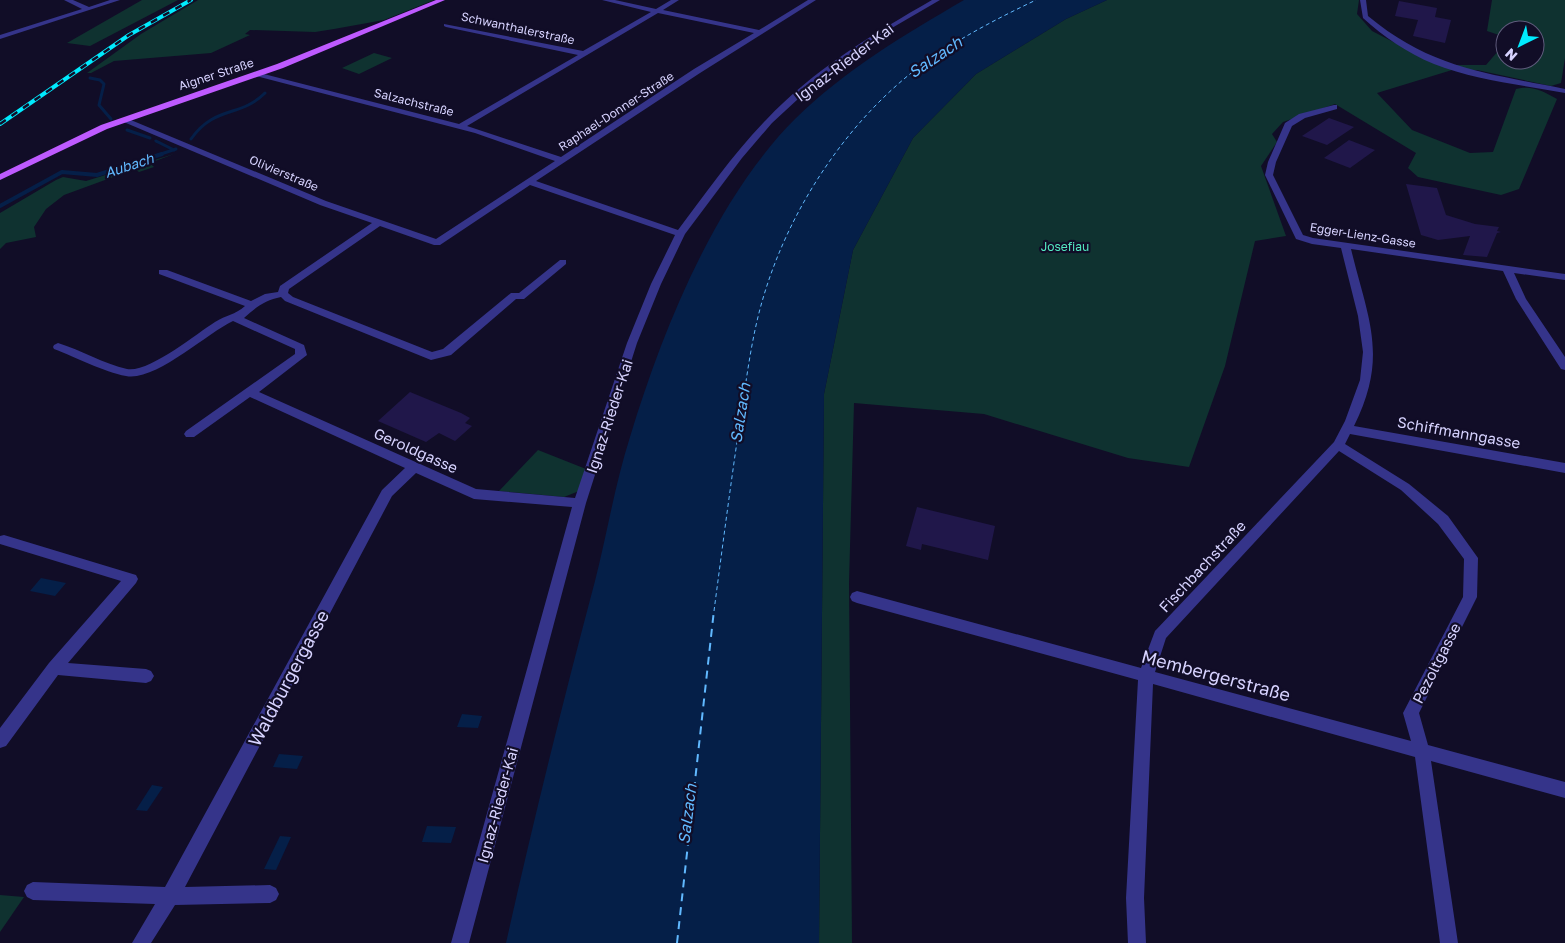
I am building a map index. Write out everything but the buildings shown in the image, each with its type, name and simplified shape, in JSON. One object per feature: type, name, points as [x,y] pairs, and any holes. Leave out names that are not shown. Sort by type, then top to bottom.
[{"type":"main road","name":"Aigner Straße","points":[[0,177],[72,141],[123,120],[259,74],[442,0]]},
{"type":"street","points":[[67,0],[88,9]]},
{"type":"street","points":[[0,37],[117,0]]},
{"type":"street","points":[[605,0],[758,32]]},
{"type":"street","name":"Schwanthalerstraße","points":[[461,126],[676,0]]},
{"type":"street","name":"Ignaz-Rieder-Kai","points":[[460,943],[580,503],[632,343],[680,234],[739,156],[769,121],[802,91],[868,41],[937,0]]},
{"type":"street","points":[[1363,0],[1364,18],[1385,35],[1446,65],[1565,91]]},
{"type":"street","name":"Raphael-Donner-Straße","points":[[437,243],[561,160],[809,1]]},
{"type":"street","name":"Schwanthalerstraße","points":[[446,25],[585,54]]},
{"type":"street","name":"Salzachstraße","points":[[259,74],[329,94],[497,136],[561,160]]},
{"type":"street","name":"Egger-Lienz-Gasse","points":[[1334,107],[1302,116],[1288,125],[1272,162],[1269,175],[1298,236],[1312,241],[1565,277]]},
{"type":"street","name":"Olivierstraße","points":[[123,120],[323,203],[437,243]]},
{"type":"street","points":[[529,182],[680,234]]},
{"type":"street","points":[[283,294],[284,288],[378,223]]},
{"type":"street","name":"Fischbachstraße","points":[[1136,943],[1135,898],[1146,676],[1160,636],[1338,444],[1348,429],[1368,372],[1368,340],[1345,246]]},
{"type":"street","points":[[58,347],[128,372],[140,371],[160,363],[225,321],[238,316],[251,305],[269,296],[283,294],[289,299],[423,354],[439,355],[447,352],[515,295],[520,296],[563,262]]},
{"type":"street","points":[[1507,269],[1521,299],[1565,366]]},
{"type":"street","points":[[163,272],[251,305]]},
{"type":"street","points":[[190,434],[298,358],[302,351],[296,345],[237,319],[238,316]]},
{"type":"street","name":"Geroldgasse","points":[[253,390],[253,394],[474,494],[580,503]]},
{"type":"street","name":"Schiffmanngasse","points":[[1348,429],[1565,468]]},
{"type":"street","name":"Pezoltgasse","points":[[1338,444],[1405,487],[1444,520],[1471,558],[1470,597],[1411,713],[1422,751],[1449,943]]},
{"type":"street","name":"Waldburgergasse","points":[[141,943],[170,896],[387,493],[414,467]]},
{"type":"street","points":[[0,741],[54,668],[131,579],[4,540]]},
{"type":"street","name":"Membergerstraße","points":[[856,597],[1565,790]]},
{"type":"street","points":[[54,668],[146,676]]},
{"type":"street","points":[[33,891],[170,896],[270,894]]},
{"type":"green space","points":[[142,0],[178,0],[90,46],[67,43]]},
{"type":"green space","points":[[198,0],[434,0],[384,20],[315,32],[250,30],[245,34],[250,35],[211,53],[114,61],[91,73],[87,73],[141,34]]},
{"type":"green space","name":"Josefiau","points":[[1107,0],[1359,0],[1357,14],[1372,31],[1438,65],[1486,65],[1495,55],[1495,70],[1545,70],[1545,20],[1495,20],[1495,34],[1487,31],[1492,0],[1565,0],[1565,58],[1561,83],[1551,86],[1477,70],[1452,70],[1377,93],[1412,130],[1470,153],[1493,152],[1516,89],[1527,88],[1537,90],[1557,99],[1519,189],[1501,195],[1418,177],[1408,168],[1416,153],[1335,104],[1283,122],[1272,134],[1277,142],[1261,166],[1286,236],[1255,241],[1225,366],[1189,467],[1128,458],[984,414],[854,403],[849,583],[852,943],[819,943],[824,394],[853,250],[913,138],[976,74],[1066,19]]},
{"type":"green space","points":[[374,53],[392,58],[359,74],[342,68]]},
{"type":"green space","points":[[174,154],[150,163],[154,167],[139,172],[135,169],[64,195],[46,209],[34,227],[36,237],[6,243],[0,249],[0,213],[56,180],[63,177],[86,181]]},
{"type":"green space","points":[[538,450],[586,469],[579,491],[564,497],[499,491]]},
{"type":"green space","points":[[0,895],[24,897],[0,932]]},
{"type":"water","name":"Salzach","points":[[964,0],[1107,0],[1066,19],[976,74],[913,138],[853,250],[824,394],[819,943],[506,943],[625,455],[658,354],[694,268],[740,188],[766,151],[795,119],[814,101],[876,54]]},
{"type":"water","points":[[41,578],[66,583],[55,596],[30,591]]},
{"type":"water","points":[[462,714],[482,716],[478,728],[457,727]]},
{"type":"water","points":[[279,754],[303,756],[297,769],[273,767]]},
{"type":"water","points":[[152,785],[163,787],[147,811],[136,810]]},
{"type":"water","points":[[427,826],[456,827],[451,843],[422,842]]},
{"type":"water","points":[[280,836],[291,837],[276,870],[264,869]]},
{"type":"waterway","points":[[90,78],[100,80],[104,84],[99,105],[111,119]]},
{"type":"waterway","name":"Aubach","points":[[191,139],[209,121],[246,106],[256,101],[265,93]]},
{"type":"waterway","points":[[127,130],[150,138]]},
{"type":"waterway","points":[[156,141],[174,150]]},
{"type":"waterway","name":"Aubach","points":[[158,155],[174,150]]},
{"type":"waterway","name":"Aubach","points":[[0,206],[62,172],[97,175],[162,154]]},
{"type":"ferry route","points":[[714,611],[739,428],[756,327],[764,295],[775,264],[803,203],[821,174],[862,120],[910,74],[971,34],[1036,0]]},
{"type":"ferry route","points":[[677,943],[714,610]]},
{"type":"railway","points":[[0,124],[129,35],[191,0]]}]
